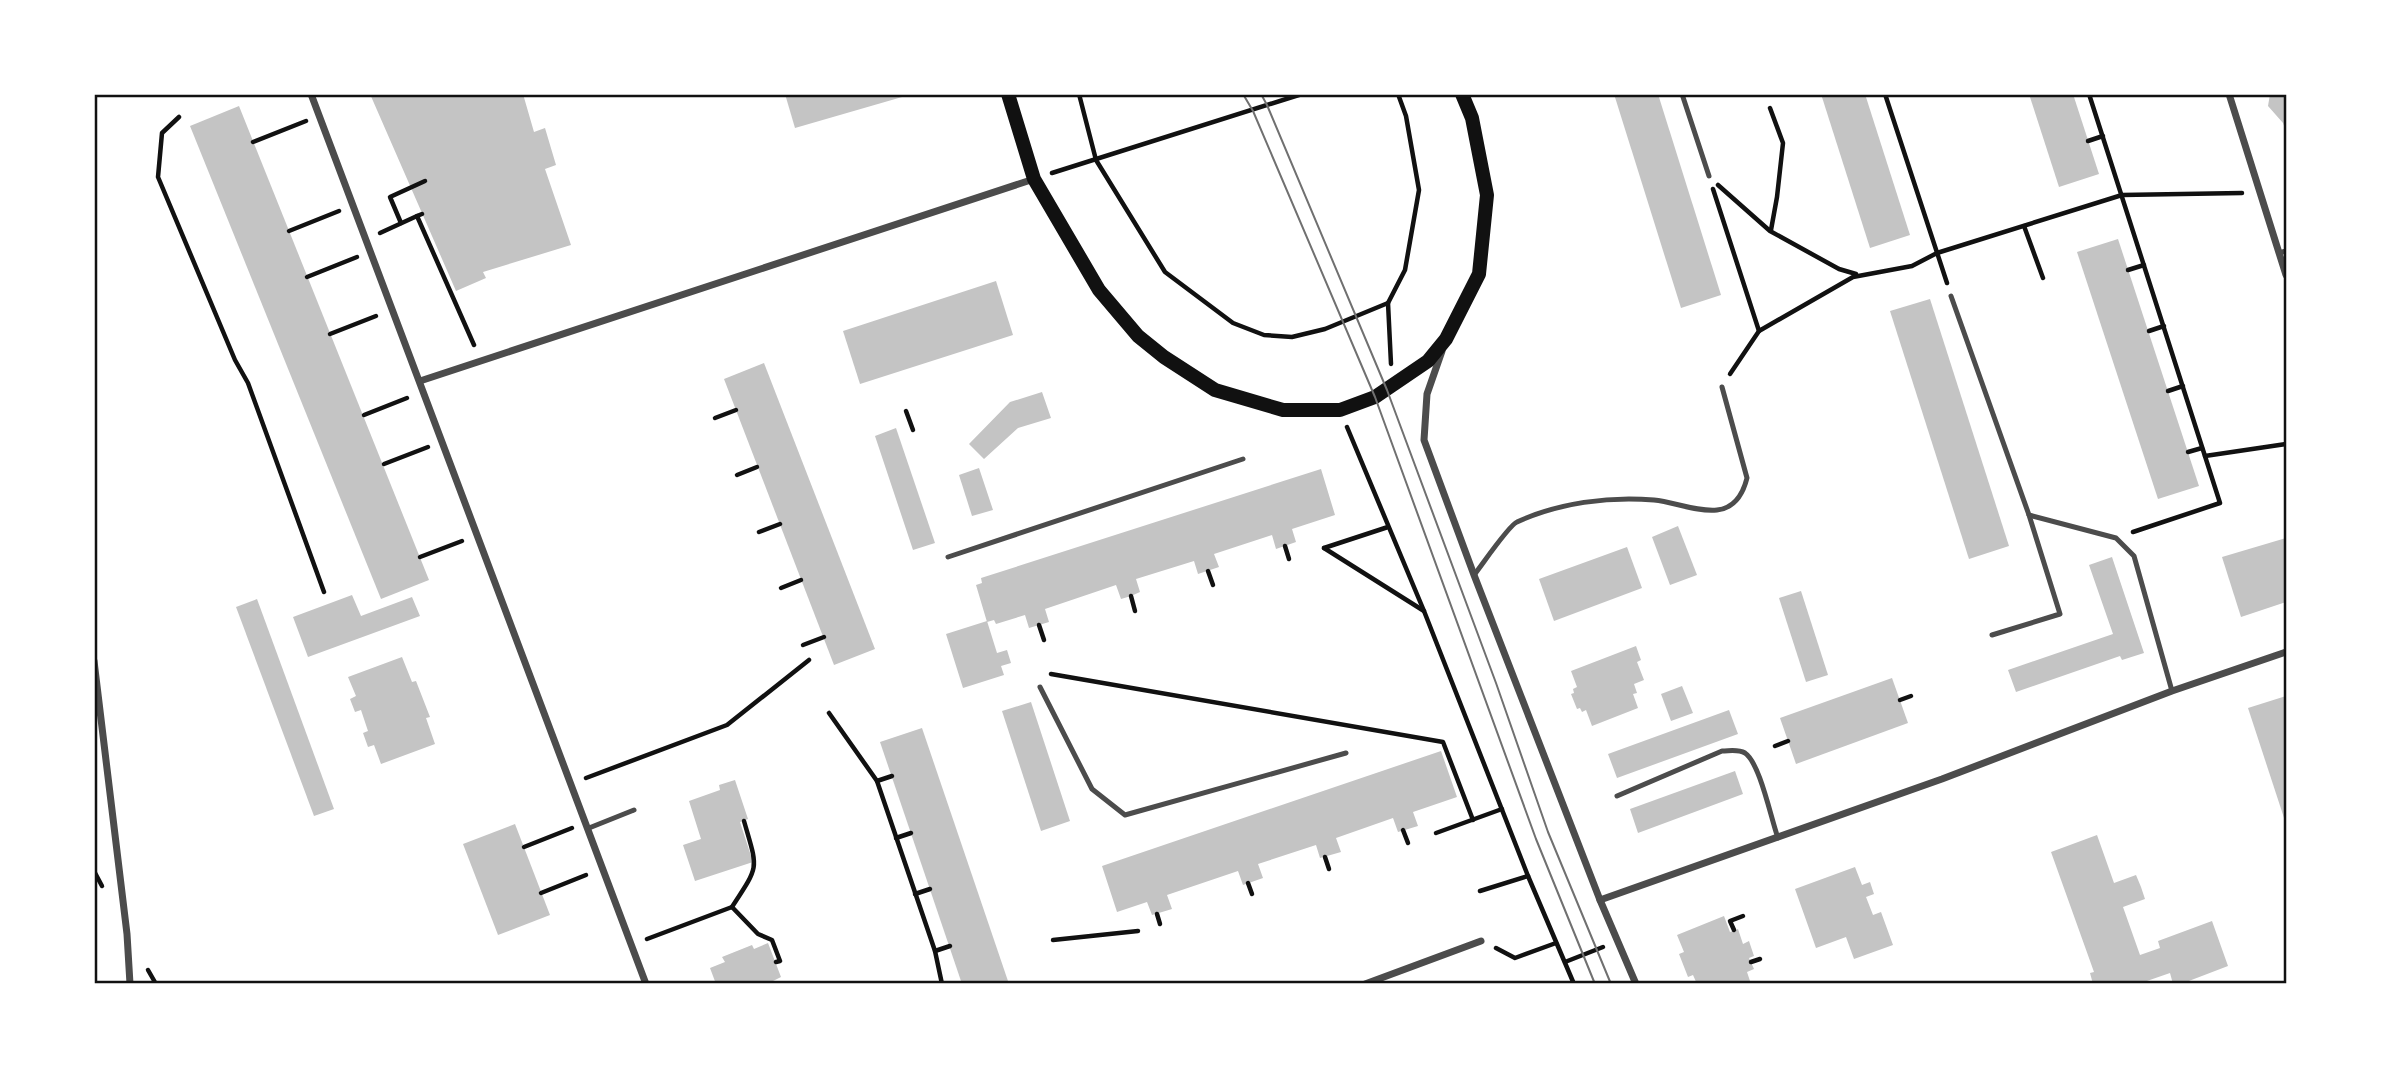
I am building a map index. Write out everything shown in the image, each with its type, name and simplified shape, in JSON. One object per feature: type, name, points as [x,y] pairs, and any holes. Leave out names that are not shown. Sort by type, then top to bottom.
[{"type":"main road","points":[[1008,94],[1034,179],[1099,290],[1138,336],[1164,357],[1215,390],[1283,410],[1340,410],[1375,397],[1428,361],[1446,339],[1479,274],[1487,195],[1472,118],[1462,94]]},
{"type":"street","points":[[311,94],[646,984]]},
{"type":"street","points":[[2229,94],[2260,193],[2283,252],[2287,275]]},
{"type":"street","points":[[420,381],[1034,179]]},
{"type":"street","points":[[1446,339],[1427,394],[1424,440],[1600,900],[1636,984]]},
{"type":"street","points":[[1600,900],[1942,779],[2172,691],[2287,652]]},
{"type":"street","points":[[94,661],[127,934],[130,984]]},
{"type":"street","points":[[1365,984],[1481,941]]},
{"type":"lane","points":[[1682,94],[1709,176]]},
{"type":"lane","points":[[1951,296],[2029,515],[2060,614],[1992,635]]},
{"type":"lane","points":[[1474,575],[1514,523],[1570,505],[1622,498],[1656,500],[1718,510],[1735,504],[1744,490],[1747,478],[1722,387]]},
{"type":"lane","points":[[948,557],[1243,459]]},
{"type":"lane","points":[[2029,515],[2116,538],[2134,556],[2172,691]]},
{"type":"lane","points":[[1040,687],[1092,789],[1125,815],[1346,753]]},
{"type":"lane","points":[[1617,796],[1722,751],[1738,750],[1747,754],[1755,769],[1777,838]]},
{"type":"lane","points":[[588,825],[634,810]]},
{"type":"path","points":[[1079,94],[1096,160],[1165,272],[1233,323],[1264,335],[1292,337],[1325,329],[1388,303],[1405,270],[1419,190],[1406,116],[1398,94]]},
{"type":"path","points":[[1034,179],[1301,94]]},
{"type":"path","points":[[1885,94],[1951,296]]},
{"type":"path","points":[[2089,94],[2220,503],[2116,538]]},
{"type":"path","points":[[1770,108],[1783,143],[1770,231]]},
{"type":"path","points":[[253,142],[319,116]]},
{"type":"path","points":[[178,117],[162,133],[158,177],[235,360],[248,383],[324,592]]},
{"type":"path","points":[[2088,141],[2103,136]]},
{"type":"path","points":[[1709,176],[1770,231],[1839,270],[1861,275]]},
{"type":"path","points":[[1709,176],[1759,331]]},
{"type":"path","points":[[401,223],[390,197],[425,181]]},
{"type":"path","points":[[1722,387],[1759,331],[1853,277],[1912,265],[1937,253],[2122,195],[2260,193]]},
{"type":"path","points":[[289,231],[353,206]]},
{"type":"path","points":[[366,239],[420,215],[481,361]]},
{"type":"path","points":[[2024,226],[2043,278]]},
{"type":"path","points":[[307,277],[371,252]]},
{"type":"path","points":[[2128,270],[2144,265]]},
{"type":"path","points":[[330,334],[393,309]]},
{"type":"path","points":[[2149,331],[2164,326]]},
{"type":"path","points":[[2168,391],[2183,386]]},
{"type":"path","points":[[364,415],[424,391]]},
{"type":"path","points":[[715,418],[736,410]]},
{"type":"path","points":[[1340,410],[1574,984]]},
{"type":"path","points":[[906,411],[913,430]]},
{"type":"path","points":[[384,464],[443,441]]},
{"type":"path","points":[[2205,456],[2287,444]]},
{"type":"path","points":[[2188,452],[2203,447]]},
{"type":"path","points":[[737,475],[757,467]]},
{"type":"path","points":[[759,532],[779,524]]},
{"type":"path","points":[[1388,527],[1324,548],[1424,611]]},
{"type":"path","points":[[421,557],[478,534]]},
{"type":"path","points":[[1285,546],[1289,559]]},
{"type":"path","points":[[1208,571],[1213,585]]},
{"type":"path","points":[[780,588],[801,580]]},
{"type":"path","points":[[1130,596],[1135,611]]},
{"type":"path","points":[[1039,625],[1044,640]]},
{"type":"path","points":[[803,645],[824,637]]},
{"type":"path","points":[[598,774],[727,724],[809,660]]},
{"type":"path","points":[[1042,673],[1443,742],[1474,820]]},
{"type":"path","points":[[1900,700],[1911,696]]},
{"type":"path","points":[[829,713],[877,780],[934,951],[942,984]]},
{"type":"path","points":[[1775,746],[1788,741]]},
{"type":"path","points":[[877,780],[892,776]]},
{"type":"path","points":[[1436,834],[1502,809]]},
{"type":"path","points":[[656,935],[732,906],[754,874],[756,862],[744,821]]},
{"type":"path","points":[[524,846],[588,825]]},
{"type":"path","points":[[1404,830],[1408,843]]},
{"type":"path","points":[[896,838],[911,833]]},
{"type":"path","points":[[1325,857],[1329,869]]},
{"type":"path","points":[[541,893],[604,869]]},
{"type":"path","points":[[1480,891],[1528,876]]},
{"type":"path","points":[[1248,883],[1252,894]]},
{"type":"path","points":[[915,894],[930,889]]},
{"type":"path","points":[[732,906],[758,934],[772,940],[780,961],[776,962]]},
{"type":"path","points":[[1157,914],[1160,924]]},
{"type":"path","points":[[1734,930],[1730,921],[1743,916]]},
{"type":"path","points":[[1053,940],[1138,932]]},
{"type":"path","points":[[1565,962],[1596,951],[1616,940]]},
{"type":"path","points":[[1481,941],[1515,958],[1556,943]]},
{"type":"path","points":[[934,951],[950,946]]},
{"type":"path","points":[[1751,962],[1760,959]]},
{"type":"building","points":[[370,94],[523,94],[534,132],[545,128],[556,165],[545,169],[571,245],[483,272],[486,278],[456,291]]},
{"type":"building","points":[[785,94],[908,94],[909,95],[795,128]]},
{"type":"building","points":[[1614,94],[1658,94],[1721,295],[1681,308]]},
{"type":"building","points":[[1821,94],[1865,94],[1910,235],[1870,248]]},
{"type":"building","points":[[2029,94],[2073,94],[2099,174],[2059,187]]},
{"type":"building","points":[[2270,94],[2286,94],[2286,131],[2283,123],[2268,106]]},
{"type":"building","points":[[239,106],[429,580],[381,599],[190,126]]},
{"type":"building","points":[[2118,239],[2199,486],[2158,499],[2077,252]]},
{"type":"building","points":[[996,281],[1013,335],[860,384],[843,331]]},
{"type":"building","points":[[1930,299],[2009,546],[1969,559],[1890,311]]},
{"type":"building","points":[[764,363],[875,649],[834,665],[724,379]]},
{"type":"building","points":[[1042,392],[1051,418],[1018,428],[984,459],[969,444],[1010,402]]},
{"type":"building","points":[[896,428],[935,543],[913,550],[875,436]]},
{"type":"building","points":[[979,468],[993,510],[972,516],[959,475]]},
{"type":"building","points":[[1321,469],[1335,515],[1292,529],[1296,542],[1276,549],[1272,535],[1214,554],[1219,567],[1198,574],[1194,561],[1136,579],[1140,592],[1121,599],[1116,585],[1045,609],[1049,622],[1029,628],[1025,615],[996,624],[994,620],[987,622],[976,585],[982,583],[981,578]]},
{"type":"building","points":[[1678,526],[1697,575],[1670,585],[1652,537]]},
{"type":"building","points":[[2286,538],[2286,602],[2241,617],[2222,557]]},
{"type":"building","points":[[1627,547],[1642,588],[1554,621],[1539,579]]},
{"type":"building","points":[[2112,557],[2144,653],[2122,660],[2120,656],[2016,692],[2008,670],[2113,634],[2089,565]]},
{"type":"building","points":[[1801,591],[1828,675],[1806,682],[1779,598]]},
{"type":"building","points":[[352,595],[361,616],[412,597],[420,616],[308,657],[293,617]]},
{"type":"building","points":[[257,599],[334,809],[314,816],[236,607]]},
{"type":"building","points":[[987,621],[997,653],[1007,650],[1011,663],[1001,666],[1004,675],[963,688],[946,634]]},
{"type":"building","points":[[1636,646],[1641,660],[1637,662],[1644,680],[1634,684],[1637,693],[1633,694],[1638,708],[1592,726],[1586,710],[1582,712],[1580,708],[1577,709],[1571,694],[1577,687],[1571,671]]},
{"type":"building","points":[[402,657],[412,682],[416,681],[430,717],[426,718],[435,744],[381,764],[374,745],[368,747],[363,733],[368,731],[361,710],[355,712],[350,699],[356,696],[348,677]]},
{"type":"building","points":[[1892,678],[1908,723],[1796,764],[1780,718]]},
{"type":"building","points":[[1682,686],[1693,713],[1671,721],[1661,694]]},
{"type":"building","points":[[2286,696],[2286,824],[2248,708]]},
{"type":"building","points":[[1031,702],[1070,821],[1041,831],[1002,711]]},
{"type":"building","points":[[1729,710],[1738,734],[1617,778],[1608,754]]},
{"type":"building","points":[[922,728],[1009,984],[962,984],[880,742]]},
{"type":"building","points":[[1441,751],[1457,797],[1413,812],[1418,826],[1398,832],[1393,818],[1336,838],[1341,852],[1320,858],[1316,845],[1258,864],[1263,878],[1243,885],[1238,871],[1167,895],[1172,909],[1152,915],[1147,902],[1117,912],[1102,866]]},
{"type":"building","points":[[1735,771],[1743,794],[1638,833],[1630,809]]},
{"type":"building","points":[[735,780],[748,819],[740,822],[753,862],[695,881],[683,845],[701,839],[689,801],[720,790],[719,785]]},
{"type":"building","points":[[515,824],[550,915],[498,935],[463,844]]},
{"type":"building","points":[[2097,835],[2114,883],[2136,875],[2141,887],[2145,899],[2123,907],[2140,955],[2160,948],[2158,941],[2212,921],[2228,966],[2181,984],[2173,984],[2170,973],[2144,982],[2145,984],[2093,984],[2090,973],[2094,972],[2051,852]]},
{"type":"building","points":[[1855,867],[1862,885],[1870,882],[1874,894],[1866,897],[1873,915],[1881,912],[1893,945],[1854,959],[1846,937],[1816,948],[1795,889]]},
{"type":"building","points":[[1724,916],[1730,932],[1738,929],[1743,944],[1749,941],[1754,956],[1749,958],[1754,969],[1747,972],[1751,984],[1697,984],[1693,975],[1688,977],[1679,954],[1684,952],[1677,935]]},
{"type":"building","points":[[768,943],[781,977],[767,984],[716,984],[710,968],[725,962],[722,957],[752,945],[754,949]]},
{"type":"tram line","points":[[1243,94],[1253,111],[1375,397],[1536,839],[1595,984]]},
{"type":"tram line","points":[[1261,94],[1387,390],[1496,683],[1548,832],[1611,984]]}]
